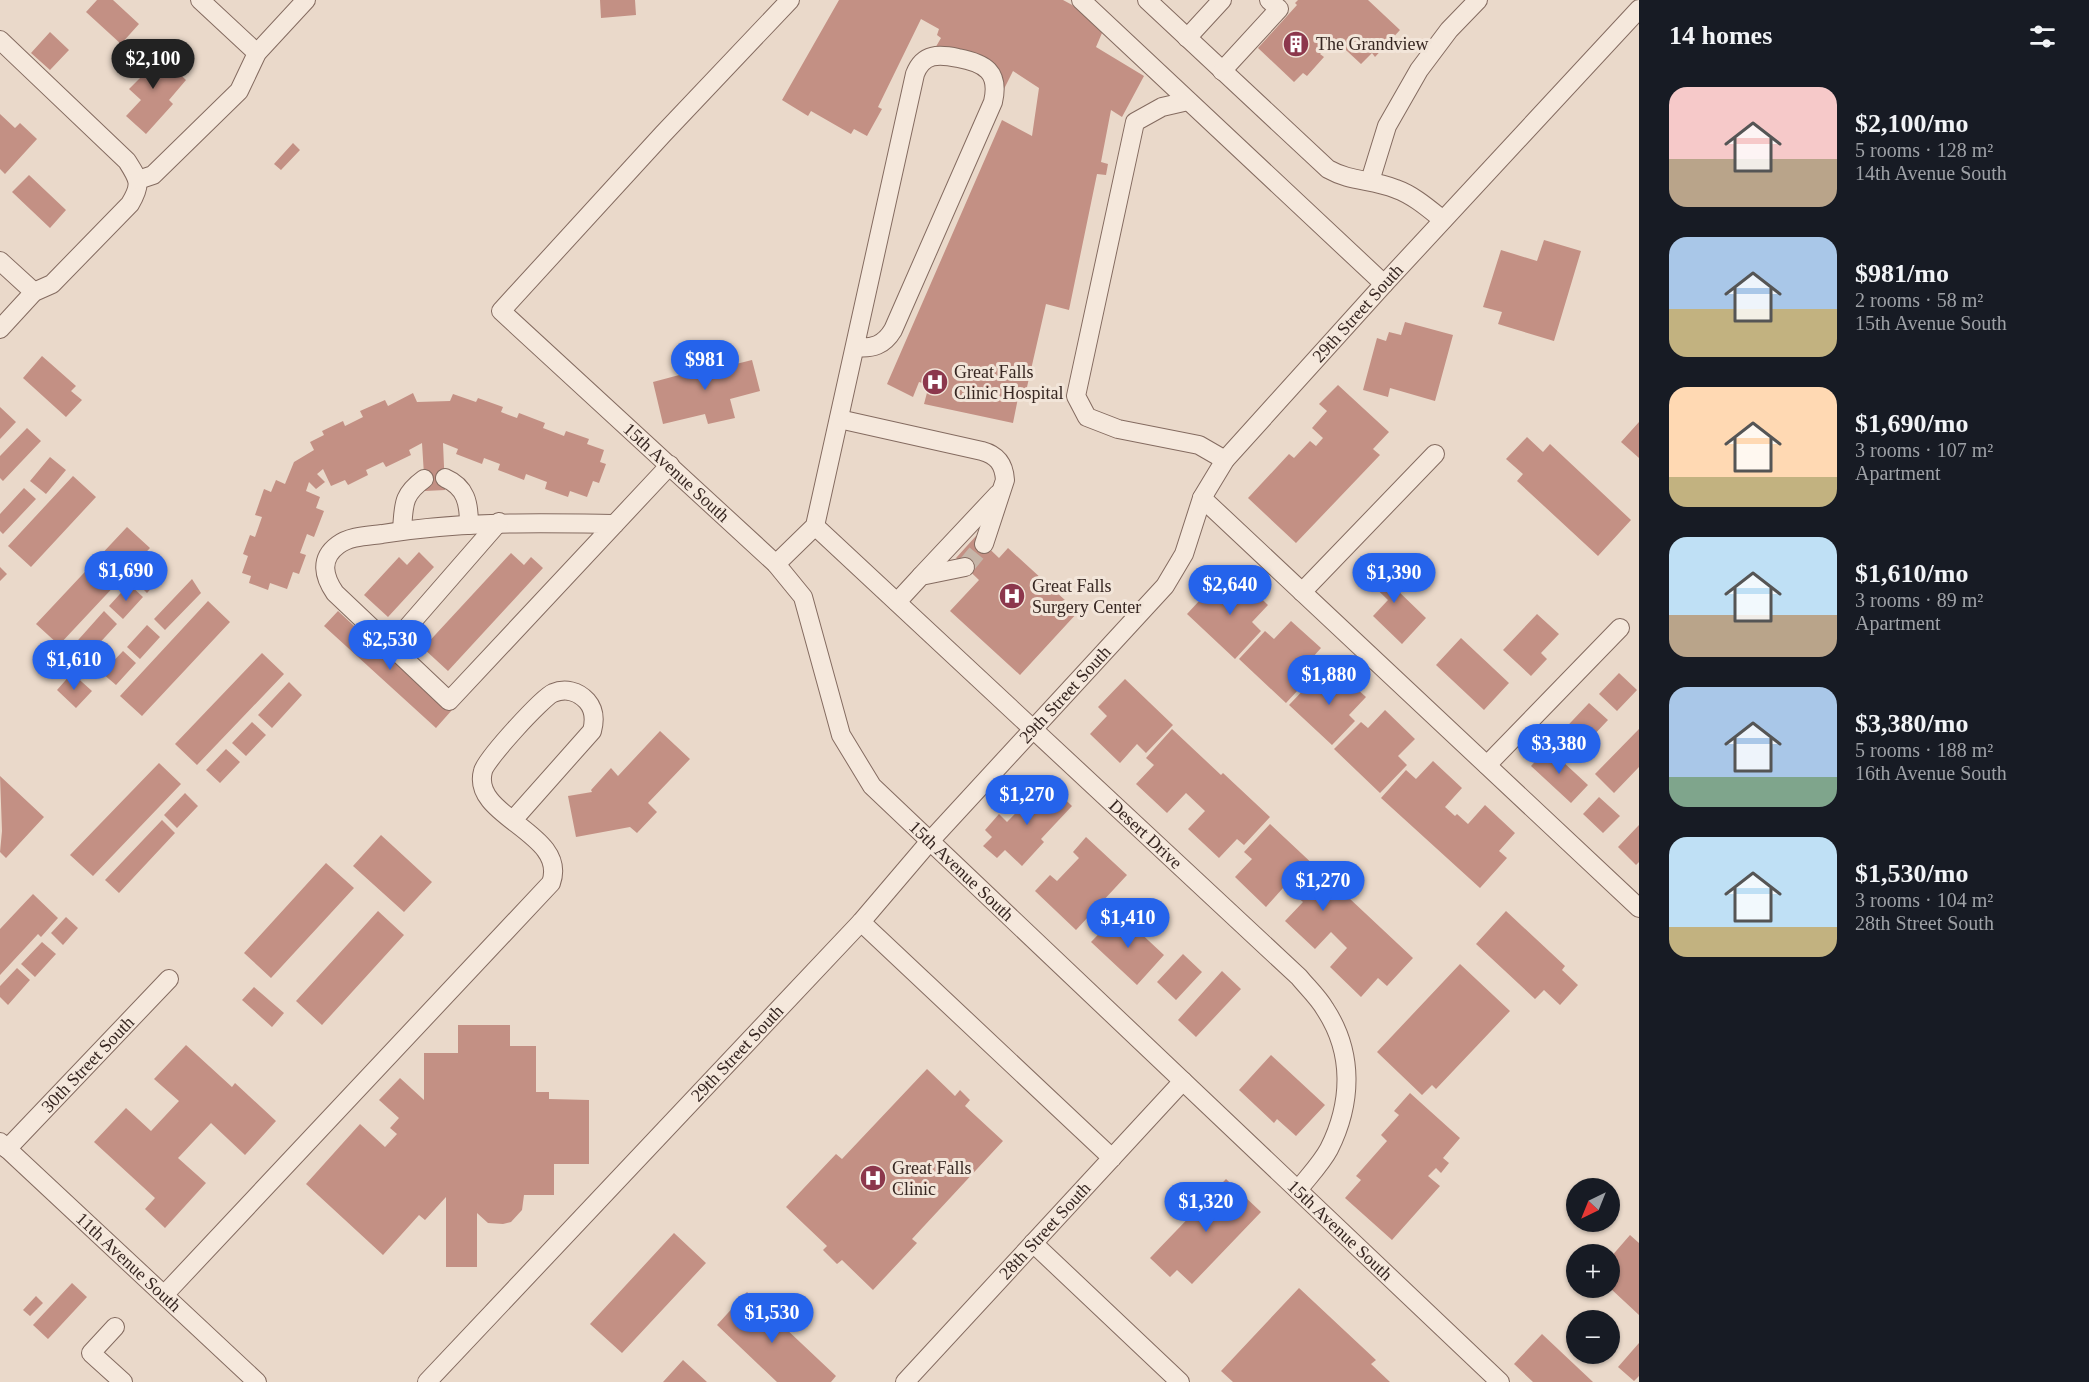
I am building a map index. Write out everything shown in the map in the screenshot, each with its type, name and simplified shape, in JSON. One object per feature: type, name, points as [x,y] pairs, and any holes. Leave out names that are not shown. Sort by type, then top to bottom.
[{"type":"street","points":[[200,0],[257,53]]},
{"type":"street","points":[[138,180],[153,175],[239,91],[257,53],[306,0]]},
{"type":"street","name":"15th Avenue South","points":[[790,0],[501,311],[776,564],[803,597],[841,735],[872,786],[1500,1382]]},
{"type":"street","points":[[1081,0],[1384,284]]},
{"type":"street","points":[[1147,0],[1328,169],[1343,178],[1370,181],[1397,189],[1443,220]]},
{"type":"street","points":[[1187,38],[1222,0]]},
{"type":"street","points":[[1222,70],[1279,9],[1269,0]]},
{"type":"street","points":[[1370,181],[1386,126],[1419,70],[1449,30],[1478,0]]},
{"type":"street","name":"29th Street South","points":[[427,1382],[861,922],[930,841],[1165,586],[1184,554],[1202,498],[1225,460],[1384,284],[1639,9]]},
{"type":"street","points":[[0,40],[127,161],[138,180],[137,193],[130,204],[52,284],[34,292],[0,329]]},
{"type":"street","points":[[776,564],[815,526],[915,74],[922,62],[935,55],[976,61],[984,66],[994,83],[995,92],[988,113],[893,330],[881,344],[872,347],[855,346]]},
{"type":"street","points":[[1188,101],[1162,107],[1135,122],[1076,396],[1087,417],[1118,429],[1199,445],[1225,460]]},
{"type":"street","points":[[0,261],[34,292]]},
{"type":"street","points":[[839,419],[990,453],[996,458],[1004,472],[1005,480],[984,544]]},
{"type":"street","points":[[1302,592],[1435,454]]},
{"type":"street","points":[[615,524],[499,522],[402,530],[348,539],[336,546],[327,556],[324,569],[328,583],[335,593],[450,701],[615,524],[670,465]]},
{"type":"street","points":[[445,478],[453,481],[467,498],[469,525]]},
{"type":"street","points":[[402,530],[406,497],[412,488],[424,479]]},
{"type":"street","points":[[897,602],[1002,489]]},
{"type":"street","points":[[1202,498],[1639,908]]},
{"type":"street","points":[[391,646],[499,522]]},
{"type":"street","name":"Desert Drive","points":[[815,526],[1299,977],[1325,1009],[1343,1046],[1348,1086],[1341,1118],[1328,1151],[1298,1190]]},
{"type":"street","points":[[921,576],[964,567]]},
{"type":"street","points":[[1487,765],[1620,628]]},
{"type":"street","points":[[164,1295],[546,889],[553,877],[551,857],[485,794],[482,782],[484,766],[547,697],[562,691],[578,694],[584,698],[592,710],[594,717],[592,731],[513,820]]},
{"type":"street","points":[[861,922],[1112,1158]]},
{"type":"street","name":"30th Street South","points":[[4,1145],[169,979]]},
{"type":"street","name":"28th Street South","points":[[905,1382],[1183,1081]]},
{"type":"street","name":"11th Avenue South","points":[[4,1145],[257,1382]]},
{"type":"street","points":[[1033,1244],[1180,1382]]},
{"type":"street","points":[[116,1327],[91,1353],[123,1382]]},
{"type":"building","points":[[97,0],[113,0],[139,24],[121,44],[86,12]]},
{"type":"building","points":[[600,0],[635,0],[636,15],[601,18]]},
{"type":"building","points":[[839,0],[1063,0],[1076,7],[1102,33],[1096,47],[1144,76],[1122,117],[1111,110],[1101,162],[1108,164],[1106,175],[1097,174],[1069,310],[1046,304],[1027,387],[1033,389],[1030,400],[1018,398],[1013,423],[924,404],[929,385],[919,382],[913,397],[887,384],[1002,120],[1032,136],[1039,88],[1013,71],[1004,89],[934,50],[941,38],[937,35],[939,29],[921,19],[878,107],[882,109],[867,136],[854,129],[851,134],[811,111],[808,116],[782,100]]},
{"type":"building","name":"The Grandview","points":[[1298,0],[1368,0],[1400,30],[1375,57],[1372,53],[1361,64],[1334,39],[1320,54],[1324,57],[1307,76],[1303,73],[1294,82],[1258,48],[1297,5],[1295,3]]},
{"type":"building","points":[[50,32],[69,50],[50,70],[31,53]]},
{"type":"building","points":[[150,47],[186,80],[169,100],[173,104],[146,134],[126,116],[141,100],[129,89],[142,76],[133,67]]},
{"type":"building","points":[[0,114],[15,128],[20,123],[37,139],[5,174],[0,169]]},
{"type":"building","points":[[293,143],[300,150],[281,170],[274,164]]},
{"type":"building","points":[[29,175],[66,210],[50,228],[12,192]]},
{"type":"building","points":[[1544,240],[1581,251],[1554,341],[1498,324],[1502,312],[1483,307],[1501,250],[1537,261]]},
{"type":"building","points":[[1405,322],[1453,335],[1435,401],[1390,388],[1388,397],[1363,390],[1377,338],[1386,341],[1389,332],[1401,335]]},
{"type":"building","points":[[717,354],[720,368],[752,360],[760,391],[730,399],[735,418],[708,424],[705,414],[663,424],[653,382],[698,370],[695,360]]},
{"type":"building","points":[[42,356],[76,386],[71,391],[82,400],[66,417],[23,378]]},
{"type":"building","points":[[1338,385],[1389,432],[1373,449],[1380,455],[1296,543],[1248,498],[1289,454],[1294,458],[1310,441],[1316,446],[1323,438],[1312,428],[1327,411],[1319,404]]},
{"type":"building","points":[[413,393],[417,402],[450,401],[453,394],[476,402],[478,398],[503,407],[501,412],[517,418],[519,413],[545,423],[543,428],[564,436],[566,431],[589,439],[587,444],[604,450],[600,462],[606,464],[599,483],[593,481],[587,497],[570,491],[568,497],[545,489],[547,482],[526,474],[524,480],[498,470],[500,464],[484,458],[482,464],[456,454],[458,449],[443,443],[445,490],[425,491],[422,443],[409,450],[411,455],[386,467],[383,462],[366,470],[368,475],[348,485],[345,480],[331,486],[323,469],[317,474],[325,482],[316,489],[309,482],[306,491],[320,497],[316,508],[324,511],[314,537],[307,534],[300,553],[306,555],[299,574],[293,572],[287,589],[270,583],[268,590],[249,583],[251,576],[242,573],[248,556],[243,554],[250,535],[255,537],[262,517],[255,515],[264,489],[271,492],[276,480],[285,484],[294,462],[314,450],[310,442],[324,435],[322,431],[343,421],[345,426],[363,417],[360,411],[385,400],[388,406]]},
{"type":"building","points":[[0,407],[16,422],[0,439]]},
{"type":"building","points":[[1639,422],[1639,458],[1621,442]]},
{"type":"building","points":[[27,428],[41,441],[3,481],[0,478],[0,456]]},
{"type":"building","points":[[1527,437],[1543,452],[1550,444],[1631,520],[1598,556],[1517,481],[1523,474],[1506,459]]},
{"type":"building","points":[[50,457],[66,470],[46,494],[30,481]]},
{"type":"building","points":[[73,476],[96,497],[31,567],[8,546]]},
{"type":"building","points":[[24,488],[36,499],[3,534],[0,531],[0,514]]},
{"type":"building","points":[[127,527],[150,548],[59,645],[36,624]]},
{"type":"building","name":"Great Falls Surgery Center","points":[[976,536],[999,558],[1008,548],[1078,612],[1020,675],[950,611],[979,580],[956,558]]},
{"type":"building","points":[[419,552],[434,567],[388,617],[364,595],[399,557],[407,565]]},
{"type":"building","points":[[511,553],[524,565],[531,557],[543,568],[448,671],[423,648]]},
{"type":"building","points":[[154,559],[167,571],[147,593],[134,580]]},
{"type":"building","points":[[1381,560],[1401,579],[1394,587],[1426,618],[1402,644],[1373,616],[1388,600],[1364,577]]},
{"type":"building","points":[[0,567],[7,574],[0,581]]},
{"type":"building","points":[[1239,577],[1268,605],[1252,622],[1261,631],[1235,659],[1187,614],[1213,586],[1222,595]]},
{"type":"building","points":[[192,579],[201,593],[165,630],[154,619]]},
{"type":"building","points":[[129,584],[143,597],[123,619],[109,606]]},
{"type":"building","points":[[208,601],[230,622],[142,716],[120,696]]},
{"type":"building","points":[[104,611],[117,624],[84,660],[71,648]]},
{"type":"building","points":[[338,611],[381,651],[384,648],[452,710],[436,728],[324,626]]},
{"type":"building","points":[[1537,614],[1559,634],[1541,653],[1547,659],[1531,676],[1503,650]]},
{"type":"building","points":[[1291,621],[1321,648],[1304,667],[1312,675],[1286,703],[1239,659],[1265,631],[1274,639]]},
{"type":"building","points":[[147,625],[160,637],[140,659],[127,647]]},
{"type":"building","points":[[1461,638],[1509,683],[1484,710],[1436,665]]},
{"type":"building","points":[[123,651],[136,663],[116,685],[102,673]]},
{"type":"building","points":[[262,653],[284,674],[197,765],[175,744]]},
{"type":"building","points":[[1336,670],[1366,697],[1349,715],[1355,721],[1332,745],[1289,705],[1312,681],[1319,688]]},
{"type":"building","points":[[72,673],[92,691],[76,708],[57,690]]},
{"type":"building","points":[[1619,673],[1637,690],[1617,711],[1599,694]]},
{"type":"building","points":[[1125,679],[1173,725],[1146,753],[1137,744],[1120,763],[1090,734],[1107,716],[1098,707]]},
{"type":"building","points":[[289,682],[302,695],[272,728],[258,715]]},
{"type":"building","points":[[1589,703],[1608,720],[1574,756],[1555,739]]},
{"type":"building","points":[[1385,710],[1415,739],[1398,756],[1407,765],[1380,793],[1334,749],[1361,722],[1368,728]]},
{"type":"building","points":[[252,722],[266,735],[246,756],[232,743]]},
{"type":"building","points":[[1172,729],[1270,817],[1244,845],[1237,839],[1219,858],[1188,829],[1205,811],[1186,793],[1167,813],[1136,784],[1154,765],[1146,758]]},
{"type":"building","points":[[1639,729],[1639,767],[1614,793],[1595,774]]},
{"type":"building","points":[[660,731],[690,759],[648,803],[657,812],[637,833],[630,827],[576,837],[568,796],[592,792],[591,790],[611,768],[618,776]]},
{"type":"building","points":[[1548,748],[1588,785],[1571,803],[1531,766]]},
{"type":"building","points":[[226,749],[240,762],[220,783],[206,770]]},
{"type":"building","points":[[1433,761],[1462,788],[1445,807],[1455,816],[1457,814],[1468,824],[1485,805],[1515,833],[1499,851],[1507,858],[1480,888],[1381,798],[1406,770],[1416,779]]},
{"type":"building","points":[[159,763],[181,784],[93,876],[70,855]]},
{"type":"building","points":[[0,776],[44,817],[6,858],[0,852],[2,831]]},
{"type":"building","points":[[1053,788],[1072,806],[1041,839],[1044,842],[1022,866],[1005,850],[997,858],[983,846],[992,837],[985,830],[999,814],[1007,822],[1039,789],[1046,796]]},
{"type":"building","points":[[185,793],[198,806],[177,828],[164,815]]},
{"type":"building","points":[[1599,797],[1620,816],[1603,833],[1583,814]]},
{"type":"building","points":[[162,820],[175,833],[119,893],[105,880]]},
{"type":"building","points":[[1270,824],[1413,958],[1387,986],[1378,978],[1361,997],[1330,967],[1347,948],[1331,932],[1315,949],[1285,921],[1303,902],[1283,888],[1266,907],[1235,877],[1252,859],[1244,852]]},
{"type":"building","points":[[1639,825],[1639,862],[1636,865],[1618,847]]},
{"type":"building","points":[[381,835],[432,882],[404,912],[353,866]]},
{"type":"building","points":[[1086,837],[1127,875],[1076,930],[1035,891],[1050,875],[1057,881],[1079,858],[1073,852]]},
{"type":"building","points":[[326,863],[354,888],[271,978],[244,953]]},
{"type":"building","points":[[33,894],[58,918],[41,937],[38,934],[0,975],[0,929]]},
{"type":"building","points":[[378,911],[404,935],[322,1025],[296,1001]]},
{"type":"building","points":[[1506,911],[1565,966],[1562,970],[1578,985],[1560,1005],[1544,990],[1535,999],[1476,944]]},
{"type":"building","points":[[1119,913],[1164,955],[1137,985],[1091,942]]},
{"type":"building","points":[[66,917],[78,928],[63,945],[51,933]]},
{"type":"building","points":[[42,942],[56,954],[35,977],[21,964]]},
{"type":"building","points":[[1183,954],[1202,972],[1176,1000],[1157,982]]},
{"type":"building","points":[[1460,964],[1510,1011],[1436,1089],[1432,1085],[1422,1095],[1377,1052]]},
{"type":"building","points":[[17,968],[30,980],[8,1005],[0,997],[0,986]]},
{"type":"building","points":[[1222,971],[1241,989],[1196,1037],[1178,1020]]},
{"type":"building","points":[[254,987],[284,1013],[272,1027],[242,1000]]},
{"type":"building","points":[[458,1025],[510,1025],[510,1046],[536,1046],[536,1092],[549,1092],[549,1099],[589,1100],[589,1164],[554,1164],[554,1195],[524,1195],[522,1210],[511,1222],[488,1223],[477,1213],[477,1267],[446,1267],[446,1197],[425,1220],[419,1215],[383,1255],[306,1184],[360,1124],[385,1147],[397,1134],[390,1128],[399,1118],[379,1100],[400,1078],[424,1100],[424,1053],[458,1053]]},
{"type":"building","points":[[186,1045],[232,1087],[235,1083],[276,1121],[245,1155],[211,1123],[178,1158],[206,1183],[165,1228],[145,1209],[155,1198],[94,1142],[126,1108],[151,1131],[179,1101],[154,1079]]},
{"type":"building","points":[[1271,1055],[1325,1105],[1296,1136],[1277,1119],[1274,1123],[1239,1090]]},
{"type":"building","points":[[927,1069],[955,1096],[960,1090],[970,1100],[965,1106],[1003,1141],[912,1239],[917,1243],[873,1290],[842,1260],[837,1264],[823,1250],[827,1246],[786,1207],[836,1154],[842,1159]]},
{"type":"building","points":[[1410,1093],[1460,1138],[1443,1158],[1449,1163],[1441,1173],[1436,1168],[1428,1176],[1440,1186],[1392,1240],[1345,1198],[1361,1180],[1356,1176],[1387,1141],[1381,1135],[1399,1115],[1394,1111]]},
{"type":"building","points":[[1226,1179],[1261,1212],[1192,1284],[1177,1270],[1170,1277],[1150,1258]]},
{"type":"building","points":[[674,1233],[706,1263],[622,1353],[590,1324]]},
{"type":"building","points":[[1630,1235],[1639,1243],[1639,1315],[1620,1297],[1620,1246]]},
{"type":"building","points":[[72,1283],[87,1297],[48,1339],[33,1325]]},
{"type":"building","points":[[1299,1288],[1376,1360],[1371,1364],[1390,1382],[1233,1382],[1221,1371]]},
{"type":"building","points":[[747,1292],[836,1376],[831,1382],[777,1382],[717,1325]]},
{"type":"building","points":[[36,1296],[43,1303],[30,1316],[23,1310]]},
{"type":"building","points":[[1542,1334],[1566,1357],[1566,1364],[1574,1364],[1593,1382],[1533,1382],[1514,1364]]},
{"type":"building","points":[[1639,1343],[1639,1376],[1634,1381],[1618,1367]]},
{"type":"building","points":[[683,1360],[707,1382],[663,1382]]},
{"type":"tunnel","points":[[965,567],[984,544]]},
{"type":"place","name":"The Grandview","points":[[1296,44]]},
{"type":"place","name":"Great Falls Clinic Hospital","points":[[935,382]]},
{"type":"place","name":"Great Falls Surgery Center","points":[[1012,596]]},
{"type":"place","name":"Great Falls Clinic","points":[[873,1178]]}]
